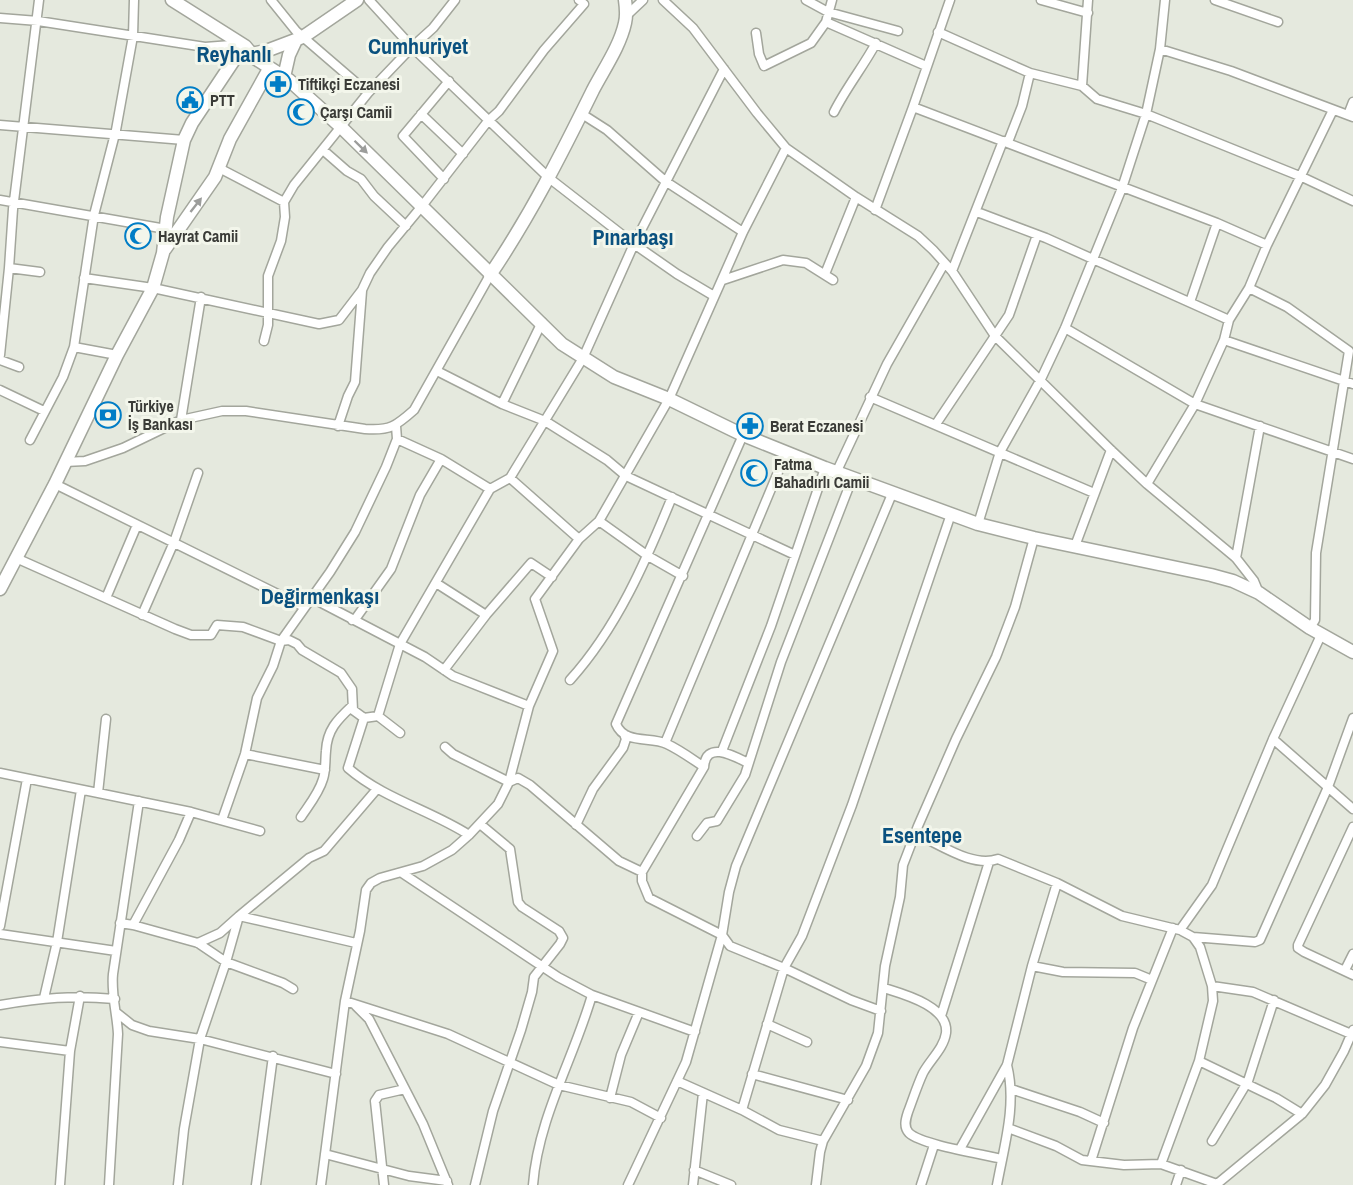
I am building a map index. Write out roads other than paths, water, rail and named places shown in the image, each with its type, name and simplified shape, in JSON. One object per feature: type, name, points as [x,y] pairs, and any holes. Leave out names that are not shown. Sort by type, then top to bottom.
[{"type":"main road","points":[[172,0],[231,46],[251,53],[266,51],[300,39],[357,0]]},
{"type":"main road","points":[[490,275],[549,178],[582,114],[622,31],[626,16],[625,0]]},
{"type":"main road","points":[[284,77],[289,55],[300,39]]},
{"type":"main road","points":[[231,46],[245,46],[269,69],[284,77],[341,127],[562,344],[614,377],[830,471],[978,524],[1233,581],[1259,593],[1321,635],[1353,652]]},
{"type":"main road","points":[[0,589],[153,288],[163,253],[184,140],[231,46]]},
{"type":"main road","points":[[163,253],[183,221],[210,186],[230,139],[269,69]]},
{"type":"street","points":[[0,355],[13,202],[39,0]]},
{"type":"street","points":[[30,440],[63,377],[74,347],[94,215],[114,134],[133,36],[134,0]]},
{"type":"street","points":[[271,0],[300,39],[368,93]]},
{"type":"street","points":[[369,0],[412,47],[549,178],[634,244],[714,296]]},
{"type":"street","points":[[264,341],[268,325],[268,276],[281,241],[285,217],[284,202],[294,185],[368,93],[433,28],[455,0]]},
{"type":"street","points":[[84,278],[201,297],[267,314],[319,324],[339,320],[362,290],[370,273],[388,247],[488,121],[499,111],[544,50],[584,4],[579,0]]},
{"type":"street","points":[[626,16],[643,0]]},
{"type":"street","points":[[663,0],[693,28],[786,148],[875,210],[918,236],[952,272],[995,336],[1111,450],[1236,558],[1254,581],[1259,593]]},
{"type":"street","points":[[806,0],[828,12],[898,31]]},
{"type":"street","points":[[756,33],[759,54],[764,66],[811,43],[826,22],[832,0]]},
{"type":"street","points":[[875,210],[950,0]]},
{"type":"street","points":[[1041,0],[1088,13]]},
{"type":"street","points":[[1082,86],[1088,0]]},
{"type":"street","points":[[978,524],[1000,452],[1041,379],[1065,328],[1122,188],[1146,114],[1160,49],[1165,0]]},
{"type":"street","points":[[1215,0],[1278,22]]},
{"type":"street","points":[[0,18],[38,21],[205,47],[231,46]]},
{"type":"street","points":[[826,22],[926,66]]},
{"type":"street","points":[[938,32],[1030,73],[1082,86],[1097,99],[1146,114],[1302,177],[1353,201]]},
{"type":"street","points":[[834,112],[847,87],[876,43]]},
{"type":"street","points":[[1160,49],[1231,71],[1351,116],[1353,102]]},
{"type":"street","points":[[378,716],[400,644],[490,489],[510,478],[583,358],[634,244],[724,69]]},
{"type":"street","points":[[1003,141],[1008,142],[1022,106],[1030,73]]},
{"type":"street","points":[[444,178],[403,136],[449,81]]},
{"type":"street","points":[[913,107],[1216,223],[1267,245]]},
{"type":"street","points":[[1148,484],[1195,404],[1224,340],[1229,320],[1249,288],[1267,245],[1333,110]]},
{"type":"street","points":[[421,114],[463,154]]},
{"type":"street","points":[[582,114],[607,130],[665,181],[743,232]]},
{"type":"street","points":[[0,125],[184,140]]},
{"type":"street","points":[[952,272],[1003,141]]},
{"type":"street","points":[[321,1185],[336,1074],[366,890],[371,883],[380,878],[423,866],[452,850],[498,804],[509,782],[530,706],[553,651],[535,599],[579,539],[599,521],[669,399],[743,232],[786,148]]},
{"type":"street","points":[[323,150],[347,171],[361,179],[374,196],[406,226]]},
{"type":"street","points":[[219,168],[284,202]]},
{"type":"street","points":[[825,274],[856,197]]},
{"type":"street","points":[[0,200],[166,229]]},
{"type":"street","points":[[977,212],[1036,234],[1229,320]]},
{"type":"street","points":[[1190,302],[1216,223]]},
{"type":"street","points":[[936,424],[1009,315],[1036,234]]},
{"type":"street","points":[[723,280],[783,260],[806,262],[834,280]]},
{"type":"street","points":[[722,752],[771,626],[795,555],[830,471],[944,264]]},
{"type":"street","points":[[9,268],[40,272]]},
{"type":"street","points":[[65,462],[85,461],[123,448],[181,420],[222,411],[246,411],[338,426],[382,430],[396,426],[414,410],[490,275]]},
{"type":"street","points":[[1249,288],[1287,307],[1349,351],[1316,553],[1315,620],[1310,628]]},
{"type":"street","points":[[338,426],[355,382],[362,290]]},
{"type":"street","points":[[181,420],[201,297]]},
{"type":"street","points":[[502,404],[542,322]]},
{"type":"street","points":[[1065,328],[1195,404],[1353,459]]},
{"type":"street","points":[[1224,340],[1353,384]]},
{"type":"street","points":[[74,347],[117,355]]},
{"type":"street","points":[[0,360],[19,367]]},
{"type":"street","points":[[437,371],[502,404],[544,421],[607,460],[626,476],[795,555]]},
{"type":"street","points":[[0,390],[44,411]]},
{"type":"street","points":[[870,397],[1094,493]]},
{"type":"street","points":[[222,820],[245,754],[257,698],[273,666],[281,641],[355,532],[398,439],[396,426]]},
{"type":"street","points":[[1236,558],[1260,426]]},
{"type":"street","points":[[576,825],[593,789],[623,748],[626,739],[616,724],[617,719],[683,576],[707,514],[743,435]]},
{"type":"street","points":[[398,439],[441,459],[490,489]]},
{"type":"street","points":[[1075,546],[1111,450]]},
{"type":"street","points":[[665,743],[786,453]]},
{"type":"street","points":[[352,620],[356,618],[391,569],[420,495],[441,459]]},
{"type":"street","points":[[142,615],[174,542],[198,473]]},
{"type":"street","points":[[510,478],[579,539]]},
{"type":"street","points":[[696,836],[707,823],[717,821],[745,775],[781,662],[852,479]]},
{"type":"street","points":[[55,484],[304,607]]},
{"type":"street","points":[[628,1185],[686,1062],[722,935],[736,866],[892,494]]},
{"type":"street","points":[[570,680],[600,643],[648,556],[672,498]]},
{"type":"street","points":[[742,1110],[784,968],[802,936],[852,805],[951,514]]},
{"type":"street","points":[[599,521],[648,556],[683,576]]},
{"type":"street","points":[[106,598],[137,525]]},
{"type":"street","points":[[816,1185],[823,1141],[866,1066],[878,1033],[885,966],[900,897],[903,865],[956,740],[996,657],[1015,607],[1034,538]]},
{"type":"street","points":[[16,558],[142,615],[191,634],[211,635],[217,626],[243,627],[281,641],[289,640],[341,673],[352,689],[353,710],[364,718],[378,716],[400,733]]},
{"type":"street","points":[[444,670],[486,615],[531,563],[552,577]]},
{"type":"street","points":[[436,583],[486,615]]},
{"type":"street","points":[[312,598],[425,657],[462,681],[530,706]]},
{"type":"street","points":[[1091,1161],[1129,1038],[1152,980],[1177,929],[1212,885],[1273,739],[1321,635]]},
{"type":"street","points":[[301,817],[322,782],[329,734],[335,722],[352,706]]},
{"type":"street","points":[[364,718],[348,768],[389,797],[446,820],[469,835]]},
{"type":"street","points":[[916,834],[964,856],[989,862],[998,859],[1057,883],[1122,916],[1177,929],[1193,937],[1255,942],[1260,940],[1328,788],[1353,718]]},
{"type":"street","points":[[98,793],[106,719]]},
{"type":"street","points":[[624,734],[665,743],[704,767]]},
{"type":"street","points":[[1273,739],[1353,809]]},
{"type":"street","points":[[445,747],[453,754],[509,782]]},
{"type":"street","points":[[748,763],[722,752],[710,754],[704,759],[704,767],[642,872],[642,881],[649,898],[722,935],[730,946],[881,1011]]},
{"type":"street","points":[[245,754],[325,770]]},
{"type":"street","points":[[0,773],[191,812],[260,831]]},
{"type":"street","points":[[509,782],[518,778],[530,785],[619,861],[642,872]]},
{"type":"street","points":[[0,926],[27,779]]},
{"type":"street","points":[[198,943],[220,933],[309,858],[324,851],[377,789]]},
{"type":"street","points":[[44,998],[57,942],[81,790]]},
{"type":"street","points":[[109,1185],[116,1082],[117,1013],[112,986],[139,801]]},
{"type":"street","points":[[133,925],[179,840],[191,812]]},
{"type":"street","points":[[475,1185],[493,1112],[511,1063],[532,992],[534,977],[560,944],[562,934],[518,902],[510,849],[480,824]]},
{"type":"street","points":[[1353,827],[1298,945],[1298,948],[1304,952],[1349,973],[1353,954]]},
{"type":"street","points":[[941,1016],[989,862]]},
{"type":"street","points":[[402,873],[558,977],[592,995],[694,1032]]},
{"type":"street","points":[[960,1149],[1007,1065],[1032,966],[1057,883]]},
{"type":"street","points":[[239,916],[356,943]]},
{"type":"street","points":[[178,1185],[184,1129],[200,1039],[239,916]]},
{"type":"street","points":[[120,923],[198,943],[226,962],[293,989]]},
{"type":"street","points":[[0,934],[116,951]]},
{"type":"street","points":[[1161,1164],[1199,1061],[1213,1001],[1212,986],[1200,947],[1193,937]]},
{"type":"street","points":[[1032,966],[1063,972],[1135,973],[1152,980]]},
{"type":"street","points":[[1008,1128],[1056,1146],[1082,1160],[1124,1165],[1161,1164],[1217,1184],[1302,1114],[1325,1085],[1352,1032],[1253,992],[1212,986]]},
{"type":"street","points":[[884,988],[914,997],[928,1005],[941,1016],[945,1026],[946,1034],[942,1044],[924,1072],[906,1118],[905,1127],[909,1134],[934,1145],[1002,1159]]},
{"type":"street","points":[[533,1185],[540,1140],[592,995]]},
{"type":"street","points":[[0,1005],[44,998],[80,996],[115,999]]},
{"type":"street","points":[[60,1185],[70,1051],[80,996]]},
{"type":"street","points":[[1212,1141],[1250,1074],[1274,1000]]},
{"type":"street","points":[[349,1002],[447,1034],[559,1085],[631,1102],[661,1118]]},
{"type":"street","points":[[349,1002],[369,1018],[405,1089],[448,1183]]},
{"type":"street","points":[[610,1098],[621,1055],[639,1012]]},
{"type":"street","points":[[117,1013],[132,1025],[149,1031],[200,1039],[336,1074]]},
{"type":"street","points":[[767,1024],[807,1042]]},
{"type":"street","points":[[0,1042],[70,1051]]},
{"type":"street","points":[[256,1185],[273,1056]]},
{"type":"street","points":[[1199,1061],[1276,1098],[1302,1114]]},
{"type":"street","points":[[997,1185],[1008,1128],[1011,1089],[1007,1065]]},
{"type":"street","points":[[752,1074],[848,1100]]},
{"type":"street","points":[[677,1081],[742,1110],[779,1130],[823,1141]]},
{"type":"street","points":[[384,1185],[375,1101],[379,1095],[405,1089]]},
{"type":"street","points":[[1011,1089],[1080,1112],[1104,1124]]},
{"type":"street","points":[[693,1185],[703,1093]]},
{"type":"street","points":[[921,1185],[934,1145]]},
{"type":"street","points":[[325,1154],[409,1176],[448,1183]]},
{"type":"street","points":[[694,1170],[731,1185]]},
{"type":"street","points":[[1176,1185],[1181,1170]]},
{"type":"place","name":"Tiftikçi Eczanesi","points":[[278,84]]},
{"type":"place","name":"PTT","points":[[190,100]]},
{"type":"place","name":"Çarşı Camii","points":[[301,112]]},
{"type":"place","name":"Hayrat Camii","points":[[138,236]]},
{"type":"place","name":"Türkiye İş Bankası","points":[[108,415]]},
{"type":"place","name":"Berat Eczanesi","points":[[750,426]]},
{"type":"place","name":"Fatma Bahadırlı Camii","points":[[754,473]]},
{"type":"district","name":"Cumhuriyet","points":[[418,46]]},
{"type":"district","name":"Reyhanlı","points":[[234,54]]},
{"type":"district","name":"Pınarbaşı","points":[[633,237]]},
{"type":"district","name":"Değirmenkaşı","points":[[320,596]]},
{"type":"district","name":"Esentepe","points":[[922,835]]}]
